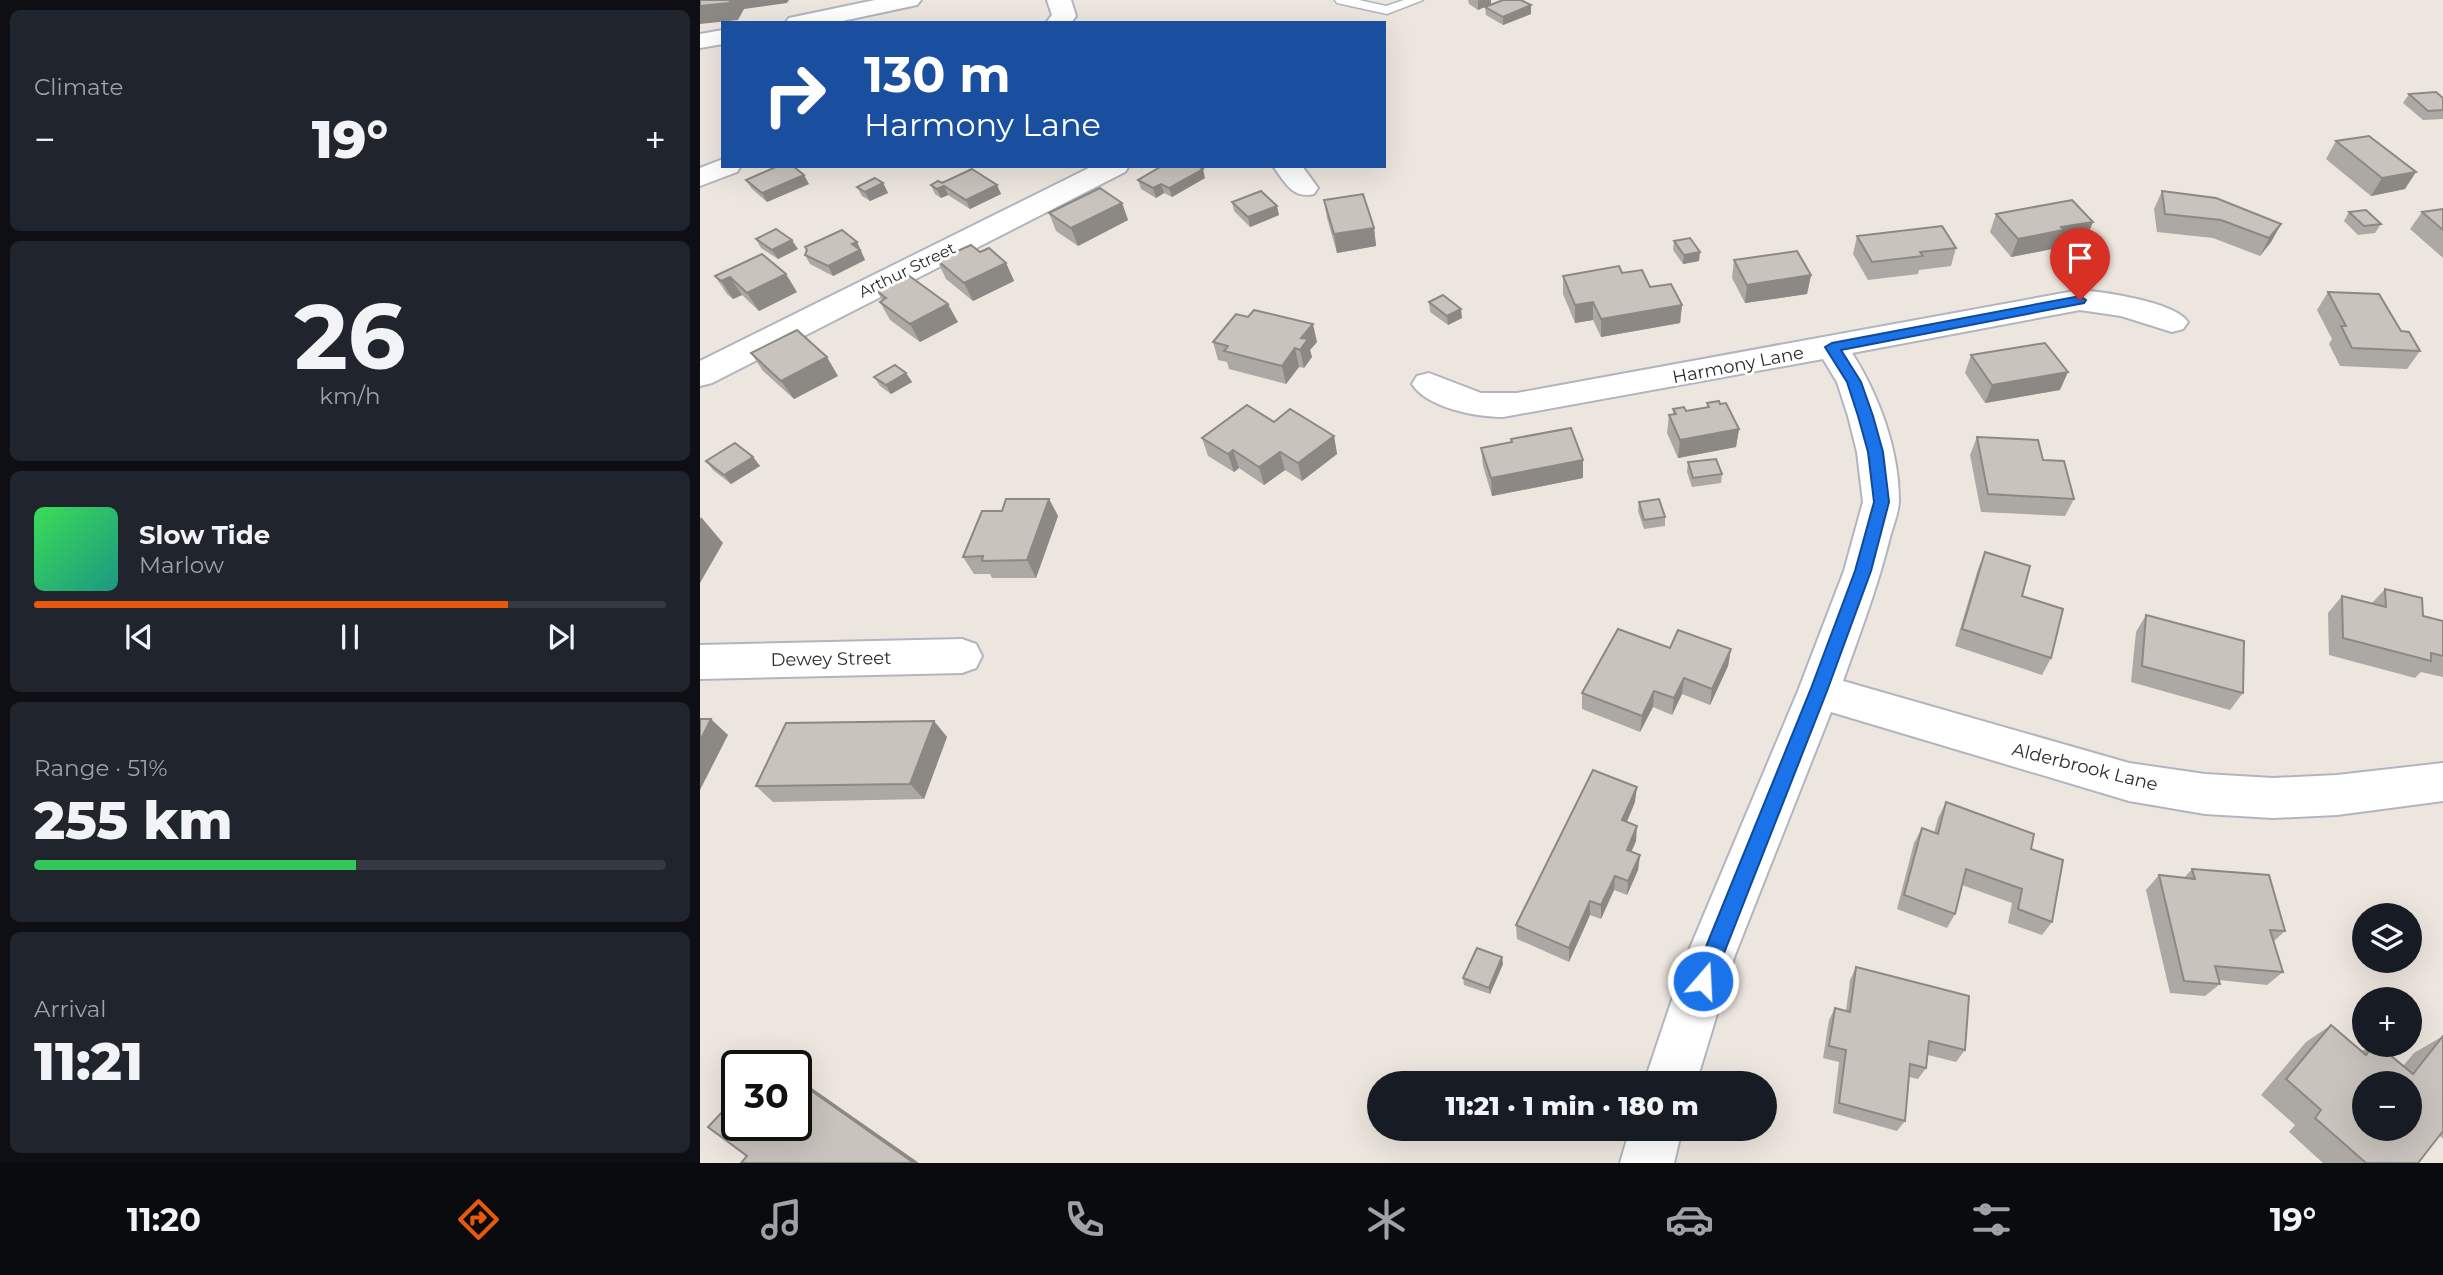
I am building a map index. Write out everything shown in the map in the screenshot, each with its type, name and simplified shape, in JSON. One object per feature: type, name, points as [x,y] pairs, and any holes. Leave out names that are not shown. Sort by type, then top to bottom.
[{"type":"street","points":[[807,21],[909,0]]},
{"type":"street","points":[[1059,0],[1064,16],[1060,21]]},
{"type":"street","points":[[700,41],[721,37]]},
{"type":"street","points":[[700,178],[722,168]]},
{"type":"street","name":"Arthur Street","points":[[700,374],[1111,168]]},
{"type":"street","points":[[1289,168],[1304,188]]},
{"type":"street","name":"Harmony Lane","points":[[1429,384],[1464,402],[1485,406],[1517,405],[2080,300],[2135,308],[2172,322]]},
{"type":"street","points":[[1674,1071],[1711,955],[1819,691],[1863,571],[1881,502],[1875,452],[1866,416],[1854,382],[1832,347]]},
{"type":"street","name":"Dewey Street","points":[[700,662],[962,656]]},
{"type":"street","name":"Alderbrook Lane","points":[[1819,691],[2129,782],[2205,794],[2273,798],[2324,796],[2443,782]]},
{"type":"street","points":[[1647,1163],[1653,1141]]},
{"type":"lane","points":[[1341,0],[1387,10],[1418,0]]},
{"type":"building","points":[[700,0],[731,0],[729,3],[700,6]]},
{"type":"building","points":[[1503,0],[1521,0],[1531,5],[1503,17],[1485,7]]},
{"type":"building","points":[[2436,92],[2443,98],[2443,110],[2428,111],[2409,94]]},
{"type":"building","points":[[2369,136],[2416,172],[2382,178],[2336,141]]},
{"type":"building","points":[[773,168],[795,168],[804,175],[762,193],[746,180]]},
{"type":"building","points":[[1159,168],[1203,169],[1169,188],[1161,184],[1153,188],[1138,180]]},
{"type":"building","points":[[972,169],[997,185],[966,200],[944,186],[937,189],[931,185],[938,181],[942,183]]},
{"type":"building","points":[[875,178],[883,183],[865,192],[857,187]]},
{"type":"building","points":[[1100,188],[1122,203],[1071,228],[1049,213]]},
{"type":"building","points":[[1261,191],[1277,206],[1248,217],[1232,202]]},
{"type":"building","points":[[2162,191],[2216,198],[2281,224],[2269,238],[2221,220],[2165,214]]},
{"type":"building","points":[[1363,194],[1374,228],[1334,234],[1324,200]]},
{"type":"building","points":[[2072,200],[2093,222],[2061,227],[2063,230],[2018,239],[1996,214]]},
{"type":"building","points":[[2443,209],[2443,230],[2422,212]]},
{"type":"building","points":[[2366,210],[2381,224],[2364,226],[2349,212]]},
{"type":"building","points":[[1942,226],[1956,248],[1920,252],[1923,256],[1872,262],[1857,236]]},
{"type":"building","points":[[776,229],[792,240],[772,250],[756,239]]},
{"type":"building","points":[[842,230],[857,242],[852,244],[860,250],[828,266],[805,255],[805,247]]},
{"type":"building","points":[[1690,238],[1700,252],[1684,255],[1674,241]]},
{"type":"building","points":[[971,245],[980,252],[989,248],[1006,263],[964,283],[937,260]]},
{"type":"building","points":[[1797,251],[1811,275],[1747,285],[1734,260]]},
{"type":"building","points":[[762,254],[786,274],[747,293],[730,277],[721,281],[715,276]]},
{"type":"building","points":[[1619,266],[1622,273],[1642,270],[1650,287],[1671,284],[1682,305],[1601,319],[1593,302],[1575,305],[1563,276]]},
{"type":"building","points":[[908,275],[948,304],[910,324],[880,302],[886,298],[877,291]]},
{"type":"building","points":[[2328,292],[2379,294],[2401,331],[2409,332],[2420,351],[2352,348],[2341,326],[2346,326]]},
{"type":"building","points":[[1443,295],[1461,309],[1447,316],[1429,302]]},
{"type":"building","points":[[1254,310],[1313,324],[1301,338],[1308,339],[1300,350],[1295,348],[1282,366],[1224,351],[1228,346],[1213,342],[1236,314],[1248,317]]},
{"type":"building","points":[[797,330],[827,357],[781,381],[751,353]]},
{"type":"building","points":[[2045,343],[2068,372],[1992,385],[1971,355]]},
{"type":"building","points":[[895,365],[906,373],[886,385],[874,377]]},
{"type":"building","points":[[1719,401],[1720,404],[1726,403],[1739,429],[1680,440],[1669,415],[1676,414],[1673,409],[1684,407],[1686,411],[1709,407],[1707,403]]},
{"type":"building","points":[[1247,405],[1274,422],[1290,409],[1334,436],[1298,463],[1280,452],[1259,467],[1233,450],[1228,454],[1202,438]]},
{"type":"building","points":[[1571,428],[1583,460],[1491,478],[1481,448],[1512,442],[1511,439]]},
{"type":"building","points":[[1977,437],[2038,440],[2043,460],[2064,461],[2074,499],[1988,494]]},
{"type":"building","points":[[735,443],[753,457],[724,475],[706,461]]},
{"type":"building","points":[[1716,459],[1722,474],[1693,478],[1688,462]]},
{"type":"building","points":[[1006,499],[1049,499],[1027,560],[982,561],[983,556],[963,557],[982,511],[1002,511]]},
{"type":"building","points":[[1659,499],[1665,517],[1644,520],[1639,502]]},
{"type":"building","points":[[1985,552],[2030,566],[2022,596],[2063,609],[2051,658],[1962,629]]},
{"type":"building","points":[[2385,589],[2422,598],[2423,616],[2443,621],[2443,656],[2431,653],[2431,661],[2343,638],[2342,596],[2386,607]]},
{"type":"building","points":[[2146,615],[2244,641],[2243,693],[2142,666]]},
{"type":"building","points":[[1618,629],[1670,648],[1678,630],[1731,649],[1712,689],[1684,678],[1674,698],[1654,691],[1642,716],[1582,693]]},
{"type":"building","points":[[700,719],[711,719],[700,741]]},
{"type":"building","points":[[934,721],[910,784],[756,786],[786,723]]},
{"type":"building","points":[[1593,770],[1637,787],[1622,820],[1637,826],[1627,850],[1640,855],[1628,881],[1615,876],[1601,905],[1590,901],[1569,948],[1516,925]]},
{"type":"building","points":[[1946,802],[2034,834],[2031,849],[2063,860],[2052,922],[2018,909],[2022,889],[1966,869],[1955,914],[1904,895],[1922,828],[1938,834]]},
{"type":"building","points":[[2192,869],[2269,875],[2285,931],[2270,930],[2283,972],[2215,966],[2220,984],[2184,981],[2159,875],[2195,879]]},
{"type":"building","points":[[1477,948],[1502,957],[1489,988],[1463,978]]},
{"type":"building","points":[[1856,967],[1969,996],[1965,1050],[1929,1041],[1926,1068],[1910,1064],[1905,1121],[1839,1103],[1846,1050],[1829,1046],[1835,1008],[1850,1012]]},
{"type":"building","points":[[2331,1025],[2352,1043],[2352,1057],[2392,1057],[2409,1071],[2352,1071],[2352,1141],[2422,1141],[2422,1071],[2415,1071],[2443,1036],[2443,1131],[2418,1163],[2366,1163],[2315,1118],[2321,1110],[2286,1079]]},
{"type":"building","points":[[812,1091],[914,1163],[741,1163],[747,1156],[727,1141],[812,1141]]},
{"type":"building","points":[[721,1113],[721,1137],[708,1127]]},
{"type":"route","points":[[1703,981],[1711,955],[1819,691],[1863,571],[1881,502],[1875,452],[1866,416],[1854,382],[1832,347],[2080,300]]}]
